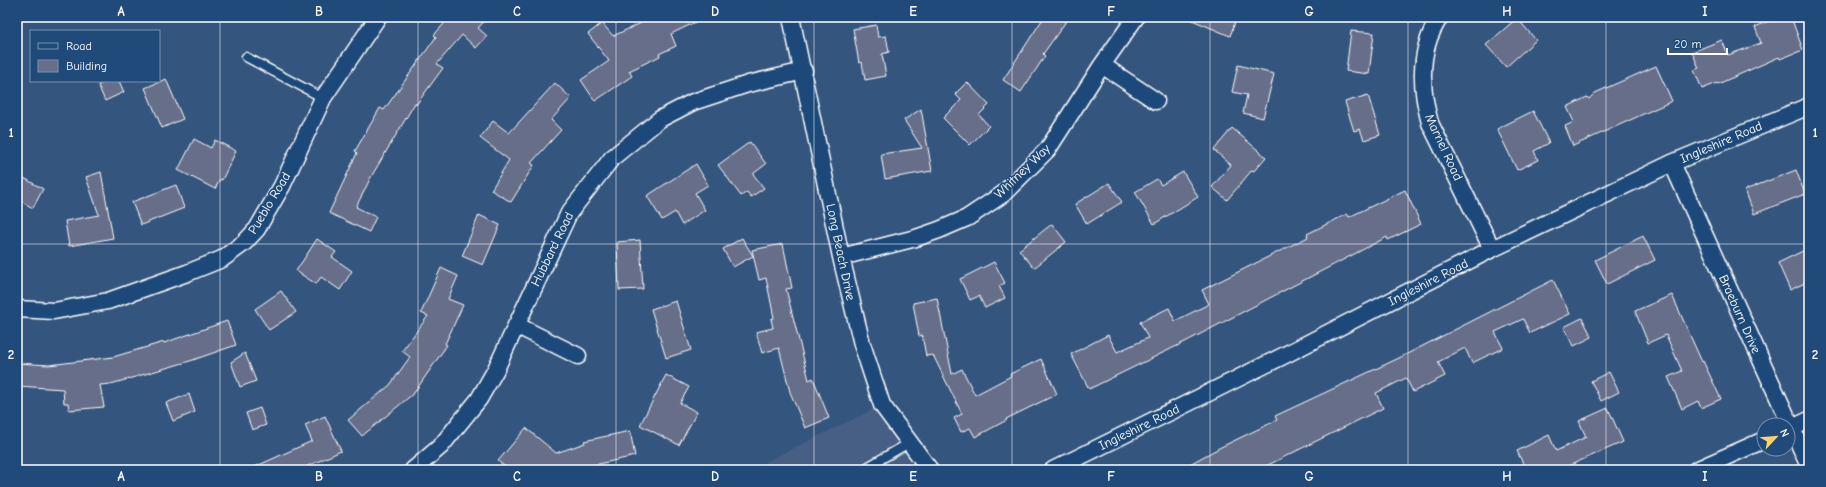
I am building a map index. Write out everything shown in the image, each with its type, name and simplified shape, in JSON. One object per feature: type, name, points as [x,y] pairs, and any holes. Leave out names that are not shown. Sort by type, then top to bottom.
[{"type":"street","name":"Pueblo Road","points":[[17,309],[54,311],[108,301],[222,259],[244,243],[257,229],[282,186],[323,98],[378,17]]},
{"type":"street","name":"Long Beach Drive","points":[[791,17],[804,72],[840,257],[862,344],[882,405],[930,470]]},
{"type":"street","name":"Whitney Way","points":[[840,257],[916,238],[939,230],[967,218],[1003,194],[1048,149],[1102,65],[1136,17]]},
{"type":"street","name":"Marnel Road","points":[[1440,17],[1428,40],[1423,62],[1422,78],[1426,109],[1430,123],[1492,249]]},
{"type":"street","points":[[1102,65],[1156,101]]},
{"type":"street","name":"Hubbard Road","points":[[413,470],[441,446],[479,399],[495,371],[568,213],[612,158],[660,119],[693,102],[748,84],[804,72]]},
{"type":"street","name":"Ingleshire Road","points":[[1053,470],[1281,357],[1492,249],[1672,163],[1809,106]]},
{"type":"street","name":"Braeburn Drive","points":[[1672,163],[1785,417]]},
{"type":"street","points":[[516,325],[578,356]]},
{"type":"street","points":[[1796,426],[1809,420]]},
{"type":"street","name":"Braeburn Drive","points":[[1796,441],[1809,466]]},
{"type":"street","points":[[1696,470],[1756,444]]},
{"type":"lane","points":[[246,57],[323,98]]},
{"type":"lane","points":[[862,470],[909,442]]},
{"type":"shaded area","points":[[882,405],[930,470],[749,470]]},
{"type":"building","points":[[450,17],[488,17],[478,28],[487,36],[476,48],[462,35],[437,64],[443,68],[416,105],[415,103],[371,177],[356,207],[376,217],[369,232],[329,213],[357,153],[355,151],[380,108],[384,110],[436,37],[434,35]]},
{"type":"building","points":[[654,17],[706,17],[671,34],[676,46],[659,54],[660,56],[629,71],[632,76],[595,101],[581,80],[609,61],[588,34],[602,23],[613,36]]},
{"type":"building","points":[[1044,17],[1069,17],[1043,54],[1045,56],[1021,92],[1003,80]]},
{"type":"building","points":[[1185,17],[1237,17],[1230,36]]},
{"type":"building","points":[[1779,17],[1791,17],[1803,50],[1780,59],[1779,57],[1718,84],[1717,83],[1702,89],[1694,70],[1699,68],[1692,52],[1722,40],[1728,55],[1761,43],[1755,27]]},
{"type":"building","points":[[1517,18],[1536,40],[1506,67],[1486,45]]},
{"type":"building","points":[[876,25],[878,37],[886,36],[889,52],[882,54],[886,76],[865,80],[862,62],[859,63],[853,29]]},
{"type":"building","points":[[1351,31],[1374,33],[1369,74],[1346,71]]},
{"type":"building","points":[[1238,65],[1274,74],[1263,118],[1243,113],[1247,95],[1232,92]]},
{"type":"building","points":[[1656,66],[1672,101],[1573,146],[1565,126],[1574,122],[1567,107],[1587,97],[1589,99],[1595,93]]},
{"type":"building","points":[[166,79],[183,119],[162,128],[145,88]]},
{"type":"building","points":[[106,82],[119,82],[124,92],[105,101],[98,85]]},
{"type":"building","points":[[967,82],[989,105],[979,115],[989,126],[970,145],[943,118],[961,100],[955,94]]},
{"type":"building","points":[[555,83],[571,98],[551,120],[561,130],[531,163],[534,165],[511,202],[491,190],[509,160],[480,138],[493,121],[509,133]]},
{"type":"building","points":[[1368,95],[1380,135],[1364,140],[1360,129],[1354,131],[1345,102]]},
{"type":"building","points":[[921,109],[932,171],[885,179],[881,154],[922,148],[904,120]]},
{"type":"building","points":[[1533,111],[1549,143],[1534,151],[1538,160],[1517,170],[1497,129]]},
{"type":"building","points":[[1232,128],[1266,157],[1254,171],[1252,170],[1227,200],[1212,187],[1231,165],[1214,150]]},
{"type":"building","points":[[194,139],[211,148],[215,140],[236,151],[222,180],[220,179],[215,189],[178,170]]},
{"type":"building","points":[[750,142],[766,164],[753,174],[764,188],[751,197],[747,192],[741,196],[718,165]]},
{"type":"building","points":[[696,164],[708,185],[695,193],[705,210],[682,225],[675,212],[662,220],[647,196]]},
{"type":"building","points":[[1796,170],[1805,194],[1754,214],[1745,190]]},
{"type":"building","points":[[101,172],[113,238],[69,246],[65,221],[99,215],[86,177]]},
{"type":"building","points":[[1183,172],[1198,197],[1154,224],[1135,192],[1157,179],[1161,185]]},
{"type":"building","points":[[17,174],[43,189],[33,208],[17,199]]},
{"type":"building","points":[[1109,183],[1122,202],[1087,224],[1075,204]]},
{"type":"building","points":[[176,185],[184,208],[141,225],[132,202]]},
{"type":"building","points":[[1405,190],[1421,224],[1388,240],[1387,237],[1185,342],[1089,389],[1071,354],[1108,335],[1117,352],[1148,338],[1140,322],[1169,308],[1175,321],[1209,304],[1202,290],[1308,237],[1307,234],[1347,214],[1349,217]]},
{"type":"building","points":[[479,215],[500,225],[483,265],[462,256]]},
{"type":"building","points":[[1052,224],[1066,242],[1034,268],[1019,250]]},
{"type":"building","points":[[1643,236],[1655,260],[1607,284],[1595,260]]},
{"type":"building","points":[[742,238],[753,256],[733,267],[723,249]]},
{"type":"building","points":[[317,239],[336,252],[332,257],[352,271],[340,290],[321,277],[316,284],[296,271]]},
{"type":"building","points":[[640,240],[643,289],[619,290],[617,242]]},
{"type":"building","points":[[783,244],[792,288],[786,289],[809,380],[813,378],[829,418],[805,428],[790,392],[779,348],[762,353],[756,332],[773,328],[771,319],[774,318],[766,278],[759,280],[752,250]]},
{"type":"building","points":[[1809,248],[1809,281],[1790,290],[1778,263]]},
{"type":"building","points":[[994,262],[1005,283],[999,286],[1005,298],[985,308],[979,296],[970,300],[960,279]]},
{"type":"building","points":[[441,268],[458,276],[448,299],[463,305],[445,344],[447,345],[414,393],[362,436],[348,420],[390,385],[410,357],[402,351],[428,316],[421,313]]},
{"type":"building","points":[[1553,280],[1570,314],[1530,333],[1523,319],[1495,332],[1503,348],[1472,363],[1465,348],[1438,362],[1445,376],[1413,392],[1406,378],[1376,393],[1383,408],[1266,466],[1268,470],[1179,470],[1219,448],[1277,420],[1275,416],[1397,359]]},
{"type":"building","points":[[281,291],[296,312],[269,330],[255,309]]},
{"type":"building","points":[[1672,295],[1702,362],[1703,361],[1721,399],[1701,408],[1698,401],[1682,409],[1668,377],[1682,371],[1666,335],[1648,343],[1635,311]]},
{"type":"building","points":[[937,298],[952,374],[962,369],[975,395],[1011,376],[1010,374],[1041,359],[1057,394],[1006,419],[1007,420],[975,437],[970,428],[961,432],[954,418],[962,414],[933,355],[926,356],[922,335],[919,336],[913,303]]},
{"type":"building","points":[[676,301],[691,350],[666,358],[651,309]]},
{"type":"building","points":[[1582,318],[1592,337],[1574,346],[1564,327]]},
{"type":"building","points":[[227,321],[236,345],[190,361],[111,384],[100,385],[104,407],[69,410],[68,403],[64,403],[63,389],[17,386],[17,363],[49,365],[113,357],[164,343]]},
{"type":"building","points":[[245,353],[256,381],[240,387],[231,362]]},
{"type":"building","points":[[1609,372],[1619,392],[1601,401],[1591,381]]},
{"type":"building","points":[[666,375],[689,387],[680,403],[697,412],[679,445],[640,425]]},
{"type":"building","points":[[189,394],[195,412],[173,421],[166,403]]},
{"type":"building","points":[[260,408],[266,425],[252,430],[246,413]]},
{"type":"building","points":[[1608,408],[1623,442],[1559,470],[1526,470],[1517,451],[1549,435],[1556,451],[1586,437],[1579,421]]},
{"type":"building","points":[[325,416],[341,451],[299,470],[248,470],[312,441],[305,425]]},
{"type":"building","points":[[526,428],[556,453],[585,443],[584,441],[630,431],[635,456],[571,470],[509,470],[498,461]]}]
